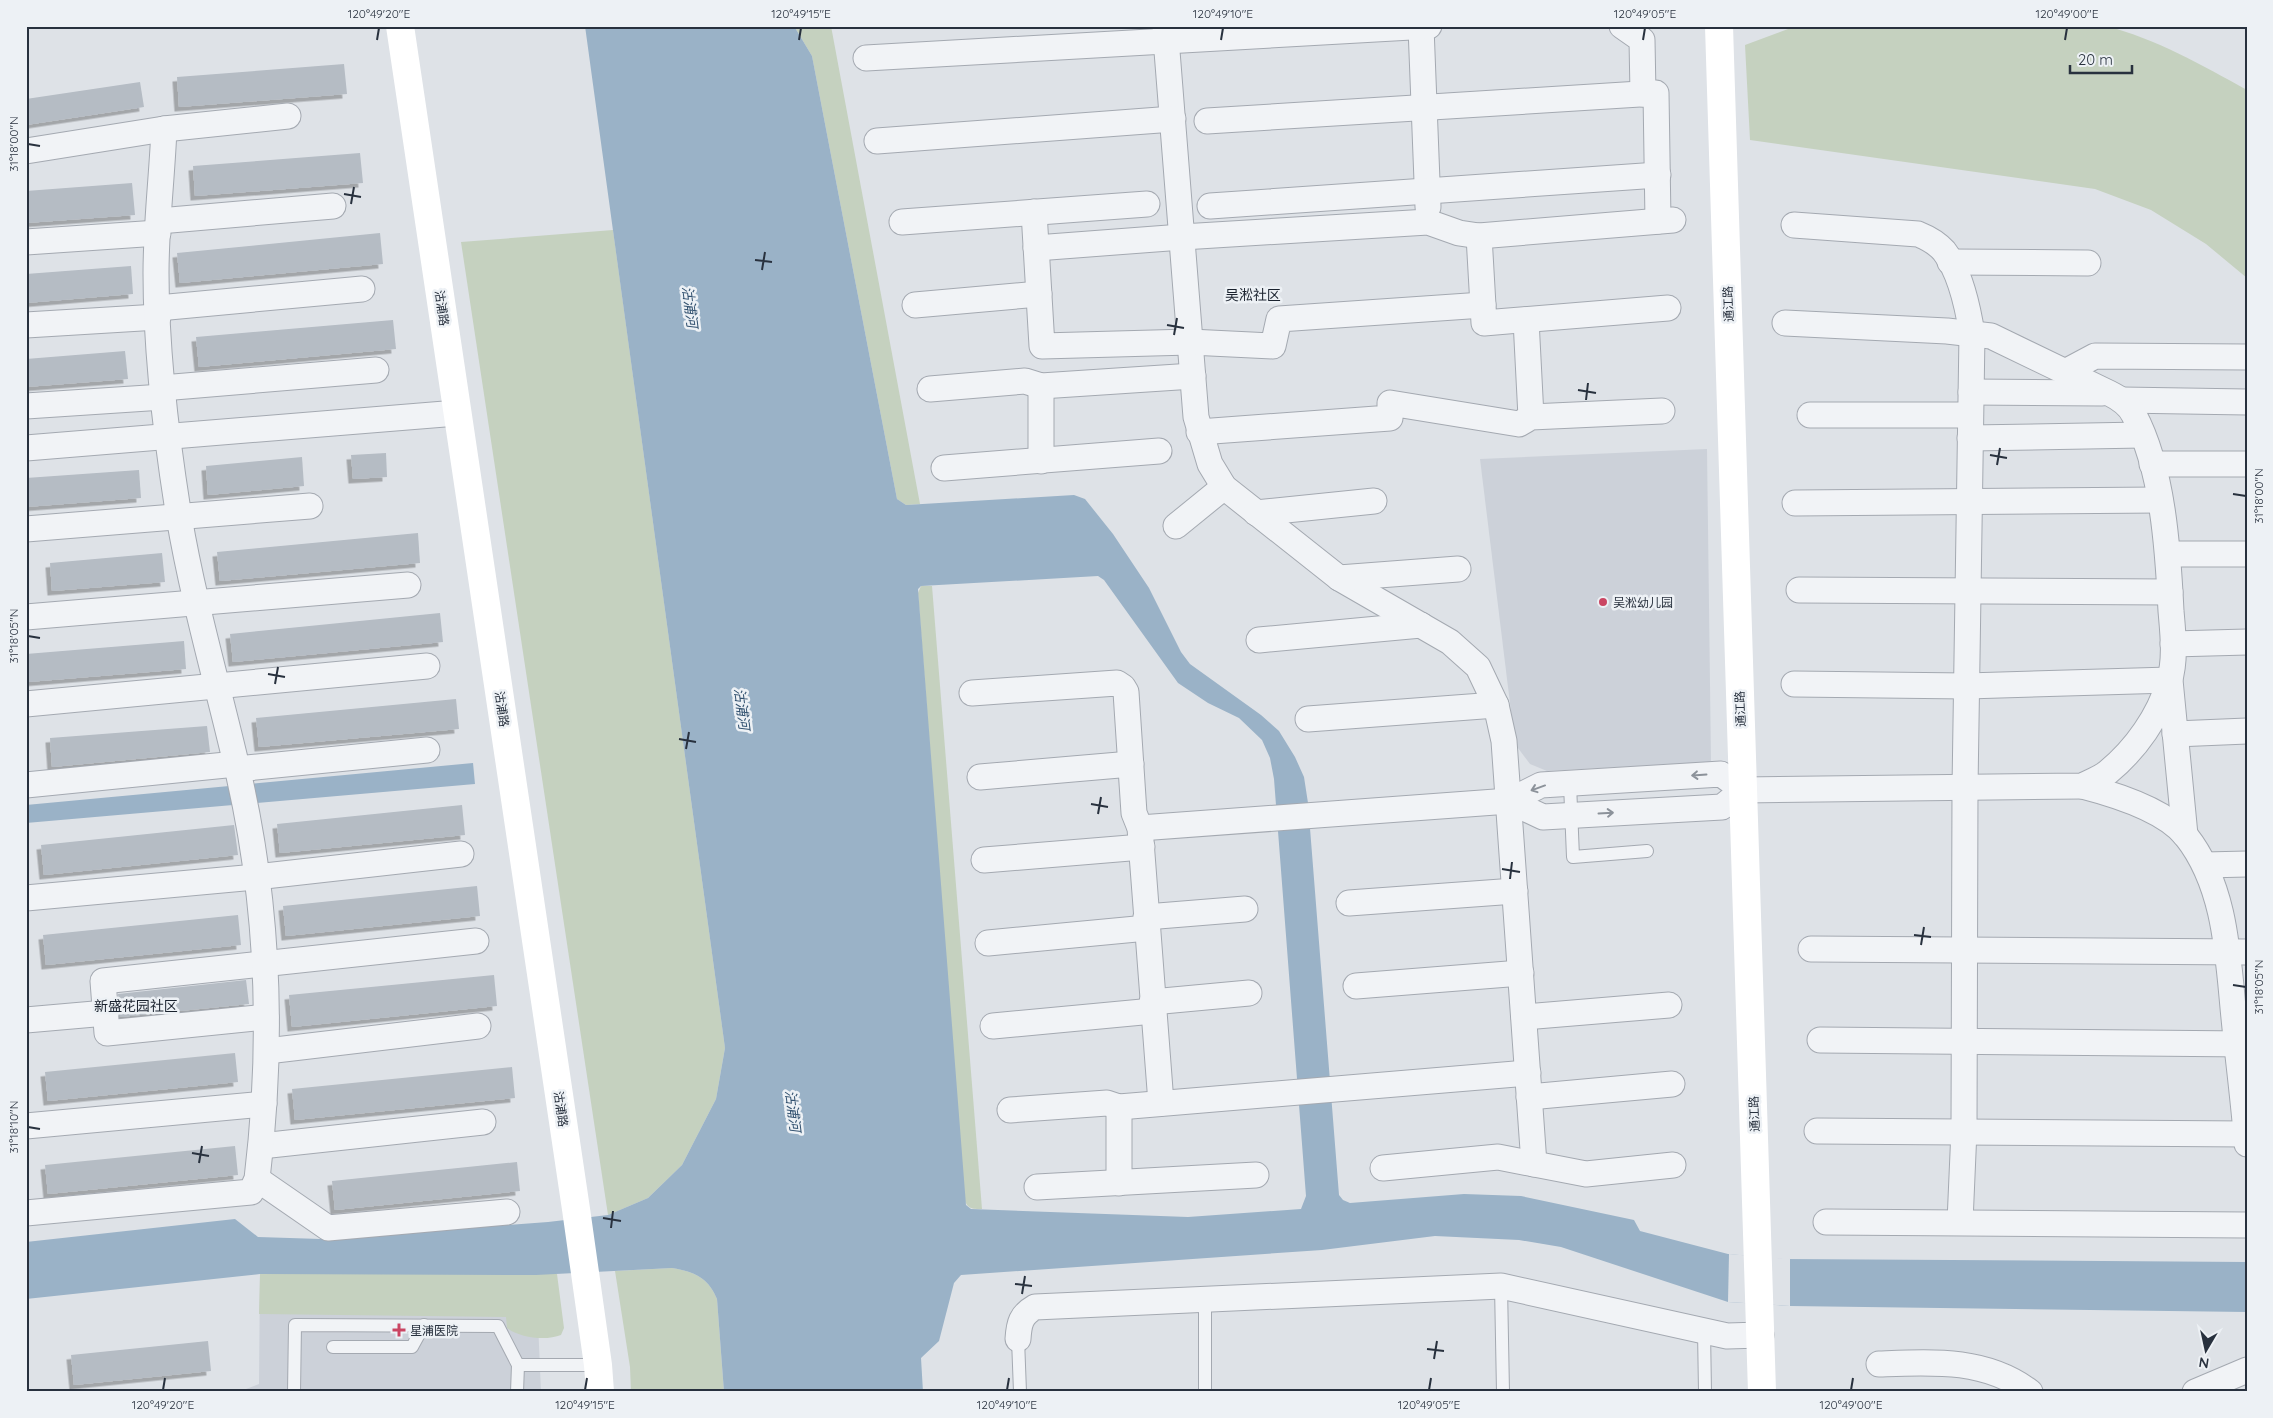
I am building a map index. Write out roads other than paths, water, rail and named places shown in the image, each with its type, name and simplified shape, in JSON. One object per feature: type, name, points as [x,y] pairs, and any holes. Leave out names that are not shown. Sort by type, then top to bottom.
[{"type":"street","name":"沽浦路","points":[[400,26],[576,1209],[599,1379]]},
{"type":"street","points":[[866,58],[1166,34],[1429,26]]},
{"type":"street","points":[[1622,26],[1642,40],[1643,94]]},
{"type":"street","name":"通江路","points":[[1719,26],[1762,1392]]},
{"type":"street","points":[[1421,27],[1428,222]]},
{"type":"street","points":[[1166,34],[1196,417],[1210,464],[1224,488],[1339,578],[1450,642],[1478,667],[1496,705],[1504,741],[1509,801],[1534,1164]]},
{"type":"street","points":[[1036,248],[1428,222],[1459,233],[1479,236],[1665,220],[1658,175],[1656,93],[1208,121]]},
{"type":"street","points":[[26,151],[164,129],[288,116]]},
{"type":"street","points":[[877,141],[1173,120]]},
{"type":"street","points":[[26,1213],[251,1192],[257,1179],[267,1051],[264,963],[256,876],[246,812],[238,770],[195,603],[179,516],[162,392],[156,273],[164,129]]},
{"type":"street","points":[[1210,206],[1658,175]]},
{"type":"street","points":[[902,222],[1146,204]]},
{"type":"street","points":[[26,242],[333,206]]},
{"type":"street","points":[[1034,212],[1042,346],[1190,342],[1273,346],[1279,319],[1483,306]]},
{"type":"street","points":[[1794,225],[1918,234],[1933,241],[1944,251],[1950,262],[1962,293],[1972,334],[1965,788],[1964,1130],[1960,1222]]},
{"type":"street","points":[[1479,236],[1484,323],[1668,308]]},
{"type":"street","points":[[1950,262],[2088,263]]},
{"type":"street","points":[[26,325],[362,289]]},
{"type":"street","points":[[915,305],[1039,294]]},
{"type":"street","points":[[1526,320],[1531,417]]},
{"type":"street","points":[[1785,323],[1947,331],[1991,336],[2116,396],[2134,414],[2152,464],[2160,500],[2168,554],[2173,644],[2170,680],[2185,835]]},
{"type":"street","points":[[2066,372],[2095,356],[2247,357]]},
{"type":"street","points":[[26,406],[376,370]]},
{"type":"street","points":[[930,388],[1025,381],[1041,386],[1193,376]]},
{"type":"street","points":[[1041,386],[1041,461]]},
{"type":"street","points":[[1970,415],[2116,396],[2247,402]]},
{"type":"street","points":[[1199,432],[1390,418],[1390,403],[1519,424],[1531,417],[1662,411]]},
{"type":"street","points":[[26,448],[457,413]]},
{"type":"street","points":[[1810,415],[1970,415],[2142,435]]},
{"type":"street","points":[[944,468],[1159,451]]},
{"type":"street","points":[[2152,464],[2247,464]]},
{"type":"street","points":[[1176,526],[1224,488]]},
{"type":"street","points":[[1795,503],[2160,500]]},
{"type":"street","points":[[1256,513],[1374,501]]},
{"type":"street","points":[[26,528],[310,506]]},
{"type":"street","points":[[2168,554],[2247,554]]},
{"type":"street","points":[[1339,578],[1458,569]]},
{"type":"street","points":[[26,617],[408,585]]},
{"type":"street","points":[[1799,590],[2170,592]]},
{"type":"street","points":[[1259,640],[1421,625]]},
{"type":"street","points":[[2173,644],[2247,642]]},
{"type":"street","points":[[26,704],[427,666]]},
{"type":"street","points":[[1794,684],[1967,686],[2170,680]]},
{"type":"street","points":[[2082,786],[2107,773],[2126,755],[2159,708],[2170,680]]},
{"type":"street","points":[[972,693],[1117,684],[1123,686],[1126,692],[1134,813],[1141,837],[1161,1103]]},
{"type":"street","points":[[1308,719],[1496,705]]},
{"type":"street","points":[[2175,734],[2247,731]]},
{"type":"street","points":[[26,785],[238,770],[427,750]]},
{"type":"street","points":[[980,777],[1131,764]]},
{"type":"street","points":[[984,860],[1270,818],[1509,801],[1541,785],[1721,774],[1743,790],[2082,786],[2116,795],[2159,815],[2185,835],[2205,865],[2237,953],[2247,1144]]},
{"type":"street","points":[[1509,801],[1543,817],[1722,807],[1743,790]]},
{"type":"street","points":[[26,898],[461,854]]},
{"type":"street","points":[[2205,865],[2247,864]]},
{"type":"street","points":[[1349,903],[1515,891]]},
{"type":"street","points":[[988,942],[1245,909]]},
{"type":"street","points":[[266,1017],[108,1033],[103,982],[476,941]]},
{"type":"street","points":[[1810,949],[2237,953]]},
{"type":"street","points":[[1356,986],[1521,973]]},
{"type":"street","points":[[993,1026],[1250,993]]},
{"type":"street","points":[[1524,1017],[1668,1005]]},
{"type":"street","points":[[26,1020],[106,1013]]},
{"type":"street","points":[[267,1051],[478,1026]]},
{"type":"street","points":[[1820,1040],[2242,1044]]},
{"type":"street","points":[[1010,1110],[1107,1103],[1119,1106],[1337,1089],[1672,1084]]},
{"type":"street","points":[[26,1126],[264,1104]]},
{"type":"street","points":[[1119,1106],[1119,1183]]},
{"type":"street","points":[[261,1146],[483,1122]]},
{"type":"street","points":[[1817,1131],[1964,1130],[2246,1134]]},
{"type":"street","points":[[1383,1168],[1498,1157],[1586,1174],[1673,1165]]},
{"type":"street","points":[[1037,1187],[1256,1175]]},
{"type":"street","points":[[257,1179],[328,1228],[507,1212]]},
{"type":"street","points":[[1826,1222],[2247,1225]]},
{"type":"street","points":[[1018,1338],[1019,1322],[1025,1312],[1035,1307],[1500,1286],[1727,1336],[1761,1335]]},
{"type":"street","points":[[1878,1364],[1940,1362],[1970,1366],[1996,1372],[2015,1380],[2030,1392]]},
{"type":"street","points":[[2195,1392],[2247,1370]]},
{"type":"lane","points":[[1570,784],[1573,856],[1646,851]]},
{"type":"lane","points":[[1500,1286],[1503,1392]]},
{"type":"lane","points":[[1205,1299],[1205,1392]]},
{"type":"lane","points":[[294,1392],[295,1324],[498,1326],[518,1366],[517,1392]]},
{"type":"lane","points":[[333,1347],[412,1347],[424,1325]]},
{"type":"lane","points":[[1704,1330],[1705,1392]]},
{"type":"lane","points":[[1018,1338],[1020,1392]]},
{"type":"lane","points":[[518,1366],[599,1379]]},
{"type":"water","name":"沽浦河","points":[[585,26],[794,26],[812,56],[897,499],[906,505],[1074,495],[1085,499],[1113,534],[1149,588],[1181,652],[1190,664],[1261,715],[1279,731],[1295,757],[1304,777],[1308,803],[1339,1195],[1343,1200],[1350,1203],[1464,1194],[1521,1196],[1634,1220],[1640,1231],[1728,1254],[1783,1259],[2247,1262],[2247,1312],[1790,1306],[1728,1302],[1561,1247],[1519,1240],[1435,1236],[1322,1250],[961,1275],[954,1283],[939,1341],[921,1358],[923,1392],[724,1392],[717,1299],[705,1281],[687,1271],[672,1268],[536,1275],[260,1274],[26,1299],[26,1242],[235,1219],[258,1237],[321,1239],[548,1222],[608,1215],[648,1198],[682,1165],[716,1099],[725,1048]],"holes":[[[1098,576],[1104,580],[1178,683],[1208,703],[1239,718],[1262,740],[1270,758],[1274,779],[1306,1196],[1301,1209],[1188,1217],[971,1209],[966,1205],[918,589],[921,586]]]},
{"type":"water","points":[[473,763],[475,784],[26,823],[26,805]]},
{"type":"place","name":"吴淞幼儿园","points":[[1603,602]]},
{"type":"place","name":"星浦医院","points":[[399,1330]]},
{"type":"district","name":"吴淞社区","points":[[1253,295]]},
{"type":"district","name":"新盛花园社区","points":[[136,1006]]}]
